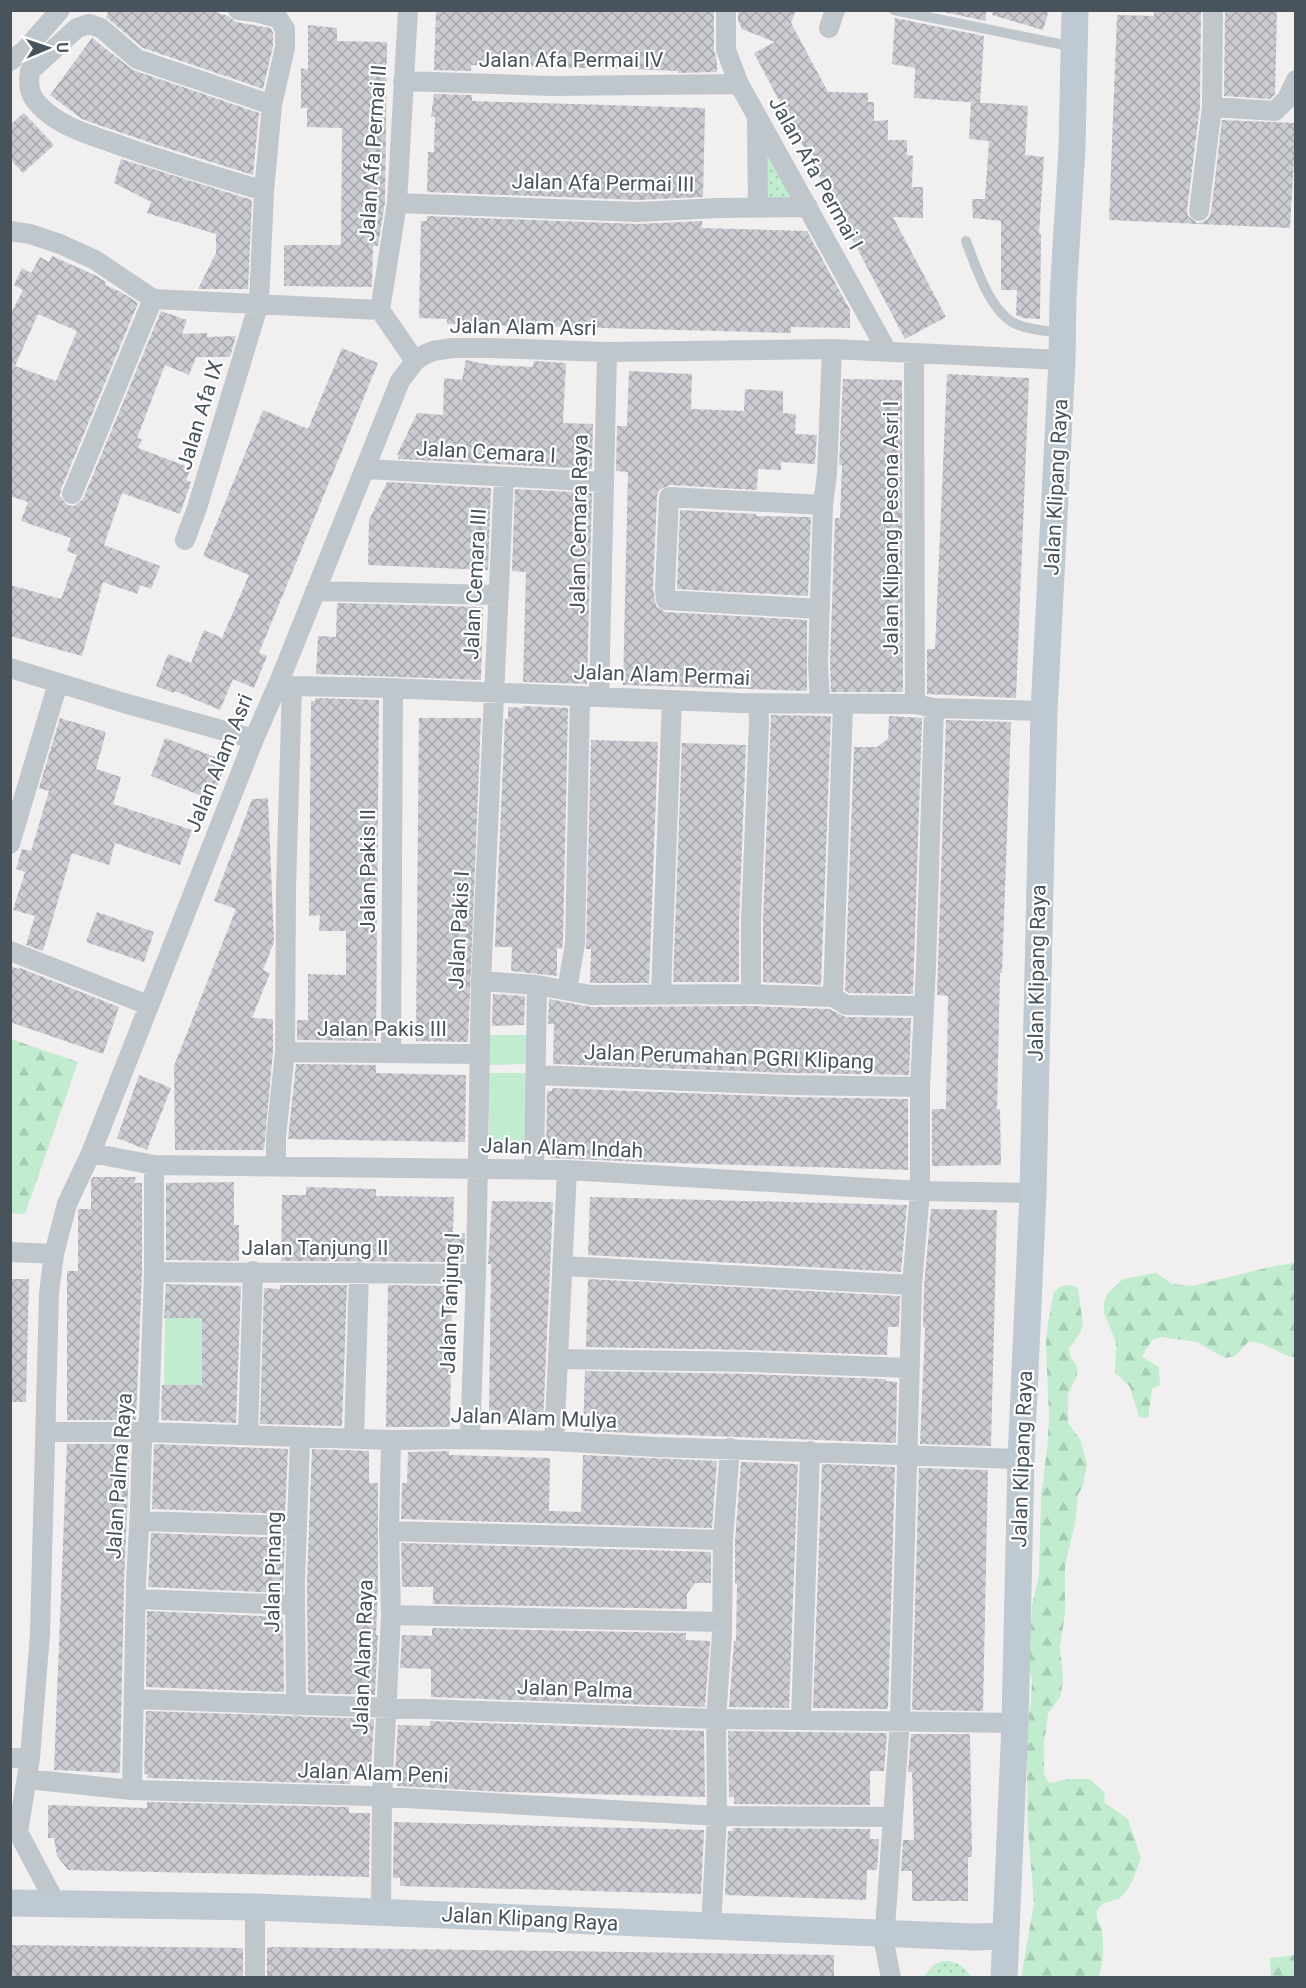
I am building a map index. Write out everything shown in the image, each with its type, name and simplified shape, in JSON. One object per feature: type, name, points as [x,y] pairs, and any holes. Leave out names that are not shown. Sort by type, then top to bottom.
[{"type":"main road","name":"Jalan Klipang Raya","points":[[1004,1977],[1015,1723],[1021,1459],[1033,1192],[1044,711],[1072,148],[1075,10]]},
{"type":"main road","name":"Jalan Klipang Raya","points":[[10,1903],[255,1907],[885,1934],[1005,1936]]},
{"type":"street","points":[[10,61],[26,50],[60,10]]},
{"type":"street","name":"Jalan Afa IX","points":[[184,540],[197,508],[259,303],[264,191],[272,105],[285,47],[285,29],[283,23],[274,15],[238,10]]},
{"type":"street","name":"Jalan Afa Permai II","points":[[380,310],[397,203],[408,10]]},
{"type":"street","name":"Jalan Afa Permai I","points":[[726,10],[726,50],[739,84],[887,351]]},
{"type":"street","points":[[1199,211],[1212,107],[1213,10]]},
{"type":"street","points":[[264,191],[130,151],[84,133],[40,106],[31,94],[28,81],[30,71],[77,28],[88,24],[101,28],[137,59],[272,105]]},
{"type":"street","points":[[1212,107],[1275,111],[1287,99],[1296,80]]},
{"type":"street","name":"Jalan Afa Permai IV","points":[[403,81],[552,86],[739,84]]},
{"type":"street","points":[[757,118],[758,208]]},
{"type":"street","name":"Jalan Afa Permai III","points":[[397,203],[638,212],[808,207]]},
{"type":"street","points":[[10,231],[30,234],[60,244],[95,260],[153,299],[380,310],[415,361]]},
{"type":"street","points":[[72,494],[153,299]]},
{"type":"street","name":"Jalan Alam Asri","points":[[14,1835],[27,1779],[20,1758],[40,1634],[49,1293],[54,1254],[67,1204],[91,1153],[254,739],[285,684],[315,591],[400,381],[415,361],[434,351],[452,348],[607,352],[832,349],[1062,360]]},
{"type":"street","points":[[820,703],[818,663],[823,505],[827,474],[832,349]]},
{"type":"street","name":"Jalan Cemara Raya","points":[[590,697],[603,482],[607,352]]},
{"type":"street","name":"Jalan Klipang Pesona Asri I","points":[[914,352],[924,706]]},
{"type":"street","name":"Jalan Cemara I","points":[[366,469],[603,482]]},
{"type":"street","name":"Jalan Cemara III","points":[[494,693],[504,477]]},
{"type":"street","points":[[820,609],[666,600],[665,589],[669,497],[823,505]]},
{"type":"street","points":[[315,591],[499,595]]},
{"type":"street","points":[[10,668],[254,739]]},
{"type":"street","points":[[10,844],[58,683]]},
{"type":"street","points":[[276,1166],[276,1137],[285,1052],[285,684]]},
{"type":"street","name":"Jalan Alam Permai","points":[[285,684],[672,700],[1044,711]]},
{"type":"street","name":"Jalan Pakis II","points":[[391,1053],[393,688]]},
{"type":"street","name":"Jalan Pakis I","points":[[476,1169],[481,981],[494,693]]},
{"type":"street","points":[[567,990],[575,944],[590,697]]},
{"type":"street","points":[[661,994],[672,700]]},
{"type":"street","points":[[751,994],[751,922],[759,703]]},
{"type":"street","points":[[833,997],[843,705]]},
{"type":"street","points":[[891,1977],[884,1942],[900,1720],[909,1368],[912,1286],[920,1191],[922,1006],[926,966],[924,706]]},
{"type":"street","points":[[10,951],[148,1005]]},
{"type":"street","points":[[481,981],[537,985],[591,995],[751,994],[833,997],[846,1005],[922,1006]]},
{"type":"street","points":[[534,1170],[537,985]]},
{"type":"street","name":"Jalan Pakis III","points":[[285,1052],[479,1054]]},
{"type":"street","name":"Jalan Perumahan PGRI Klipang","points":[[536,1075],[790,1085],[920,1087]]},
{"type":"street","name":"Jalan Alam Indah","points":[[91,1153],[154,1165],[567,1170],[920,1191],[1033,1192]]},
{"type":"street","name":"Jalan Palma Raya","points":[[132,1790],[142,1442],[149,1418],[154,1272],[154,1165]]},
{"type":"street","name":"Jalan Tanjung I","points":[[470,1439],[476,1274],[476,1169]]},
{"type":"street","points":[[554,1441],[567,1170]]},
{"type":"street","points":[[10,1251],[54,1254]]},
{"type":"street","points":[[564,1266],[912,1286]]},
{"type":"street","name":"Jalan Tanjung II","points":[[154,1272],[476,1274]]},
{"type":"street","points":[[248,1435],[253,1272]]},
{"type":"street","points":[[354,1438],[359,1272]]},
{"type":"street","points":[[559,1359],[751,1362],[909,1368]]},
{"type":"street","name":"Jalan Alam Mulya","points":[[45,1432],[146,1432],[300,1439],[554,1441],[656,1447],[1021,1459]]},
{"type":"street","name":"Jalan Pinang","points":[[296,1706],[295,1605],[300,1439]]},
{"type":"street","name":"Jalan Alam Raya","points":[[381,1912],[382,1797],[391,1615],[389,1531],[391,1440]]},
{"type":"street","points":[[711,1927],[717,1816],[716,1719],[729,1448]]},
{"type":"street","points":[[801,1720],[810,1451]]},
{"type":"street","points":[[140,1521],[297,1526]]},
{"type":"street","points":[[389,1531],[723,1540]]},
{"type":"street","points":[[136,1599],[295,1605]]},
{"type":"street","points":[[391,1615],[722,1622]]},
{"type":"street","name":"Jalan Palma","points":[[134,1699],[716,1719],[1015,1723]]},
{"type":"street","name":"Jalan Alam Peni","points":[[27,1779],[132,1790],[382,1797],[717,1816],[892,1817]]},
{"type":"street","points":[[14,1835],[55,1902]]},
{"type":"street","points":[[255,1907],[255,1977]]},
{"type":"lane","points":[[894,10],[1074,47]]},
{"type":"lane","points":[[966,241],[983,284],[1005,316],[1026,327],[1063,333]]},
{"type":"green space","points":[[762,137],[798,201],[763,200]]},
{"type":"green space","points":[[489,1035],[527,1035],[527,1064],[489,1065]]},
{"type":"green space","points":[[11,1039],[78,1062],[25,1214],[11,1213]]},
{"type":"green space","points":[[489,1073],[526,1073],[526,1145],[489,1145]]},
{"type":"green space","points":[[1295,1263],[1295,1357],[1254,1342],[1248,1342],[1235,1356],[1225,1358],[1197,1342],[1161,1337],[1152,1340],[1142,1357],[1159,1367],[1160,1385],[1152,1389],[1148,1418],[1139,1417],[1130,1387],[1115,1372],[1116,1342],[1104,1313],[1104,1302],[1108,1293],[1123,1279],[1156,1273],[1172,1284],[1192,1286]]},
{"type":"green space","points":[[1071,1285],[1078,1288],[1083,1325],[1069,1349],[1071,1358],[1077,1366],[1077,1376],[1068,1394],[1068,1423],[1080,1439],[1087,1464],[1083,1485],[1078,1495],[1075,1524],[1065,1565],[1065,1614],[1060,1647],[1063,1678],[1060,1697],[1048,1714],[1044,1744],[1044,1774],[1049,1783],[1069,1779],[1090,1779],[1105,1793],[1104,1802],[1128,1819],[1141,1858],[1125,1893],[1098,1909],[1097,1915],[1103,1943],[1099,1977],[1021,1978],[1034,1903],[1028,1829],[1026,1735],[1032,1680],[1025,1657],[1029,1648],[1032,1606],[1039,1575],[1041,1496],[1049,1419],[1046,1343],[1054,1292],[1062,1286]]},
{"type":"green space","points":[[165,1318],[203,1318],[202,1385],[164,1385]]},
{"type":"green space","points":[[1295,1955],[1295,1977],[1271,1977],[1270,1958]]},
{"type":"green space","points":[[942,1961],[959,1964],[971,1977],[923,1977],[934,1965]]},
{"type":"building","points":[[109,10],[209,10],[228,16],[236,22],[270,28],[273,32],[273,46],[263,89],[143,48],[106,17]]},
{"type":"building","points":[[436,10],[714,10],[714,50],[717,72],[678,73],[678,71],[627,69],[471,65],[471,71],[434,70]]},
{"type":"building","points":[[738,10],[796,10],[791,23],[828,92],[868,93],[868,102],[874,102],[874,121],[888,120],[888,140],[907,140],[907,155],[913,156],[912,187],[923,187],[923,218],[893,217],[946,317],[905,339],[754,53],[775,42],[742,29],[738,21]]},
{"type":"building","points":[[934,10],[986,10],[986,21]]},
{"type":"building","points":[[993,10],[1049,10],[1043,30],[992,15]]},
{"type":"building","points":[[1154,10],[1201,10],[1200,106],[1188,216],[1197,223],[1208,219],[1211,213],[1222,120],[1296,123],[1290,228],[1109,220],[1117,15],[1154,16]]},
{"type":"building","points":[[1225,10],[1277,10],[1275,94],[1270,99],[1224,96]]},
{"type":"building","points":[[895,18],[984,36],[980,103],[914,98],[915,68],[892,64]]},
{"type":"building","points":[[308,25],[337,28],[337,41],[387,42],[385,202],[378,246],[373,246],[372,287],[284,286],[284,245],[341,245],[342,128],[307,127],[307,108],[301,108],[301,68],[308,70]]},
{"type":"building","points":[[92,38],[133,70],[259,113],[253,175],[82,119],[50,95]]},
{"type":"building","points":[[434,94],[472,95],[472,101],[705,108],[703,197],[638,200],[427,192],[428,152],[434,152],[435,117],[431,117]]},
{"type":"building","points":[[971,102],[1028,106],[1025,155],[1044,157],[1039,234],[1041,234],[1040,319],[1023,318],[1016,315],[1017,290],[1001,290],[1001,221],[973,218],[972,199],[985,199],[989,141],[969,139]]},
{"type":"building","points":[[24,113],[54,145],[23,173],[10,159],[10,125]]},
{"type":"building","points":[[121,159],[252,200],[248,289],[198,289],[216,253],[216,234],[147,213],[151,202],[114,183]]},
{"type":"building","points":[[427,216],[638,224],[702,221],[702,228],[807,231],[850,310],[850,328],[791,327],[791,333],[447,324],[447,319],[419,318],[421,221],[427,221]]},
{"type":"building","points":[[52,256],[97,276],[106,282],[105,285],[138,303],[61,489],[60,496],[67,505],[74,506],[83,499],[161,311],[187,320],[182,334],[207,333],[207,337],[236,336],[230,357],[196,357],[189,375],[165,365],[137,438],[142,439],[138,448],[191,468],[186,480],[191,482],[180,514],[122,493],[104,545],[160,566],[151,589],[140,585],[137,594],[103,582],[82,656],[10,636],[10,585],[61,599],[77,555],[67,551],[71,538],[21,521],[28,502],[10,496],[10,315],[23,290],[14,285],[22,268],[31,273],[40,257],[49,262]],"holes":[[[38,314],[77,331],[56,381],[15,366]]]},
{"type":"building","points":[[342,348],[378,363],[259,653],[267,656],[254,688],[233,679],[220,710],[175,691],[174,693],[156,686],[168,654],[191,663],[204,630],[222,638],[249,575],[203,556],[263,410],[308,429]]},
{"type":"building","points":[[466,360],[490,365],[533,367],[534,361],[566,363],[563,423],[593,424],[592,469],[398,459],[399,455],[397,455],[417,413],[443,415],[444,378],[462,380]]},
{"type":"building","points":[[629,371],[692,374],[691,409],[744,411],[745,389],[783,391],[783,413],[796,414],[795,434],[817,435],[815,464],[781,462],[781,470],[758,469],[757,490],[670,485],[659,490],[653,588],[656,606],[665,612],[807,620],[807,691],[623,685],[628,472],[616,471],[617,426],[627,426]]},
{"type":"building","points":[[947,374],[1029,378],[1016,698],[927,694],[927,649],[935,649]]},
{"type":"building","points":[[843,379],[902,380],[903,692],[831,692],[835,518],[840,518],[842,465],[839,465]]},
{"type":"building","points":[[387,482],[491,488],[488,570],[368,565],[369,520]]},
{"type":"building","points":[[515,489],[592,493],[587,684],[523,682],[526,572],[512,571]]},
{"type":"building","points":[[680,510],[756,514],[756,516],[811,517],[808,596],[677,589]]},
{"type":"building","points":[[337,603],[483,607],[481,680],[316,674],[318,636],[336,637]]},
{"type":"building","points":[[316,698],[379,700],[376,1041],[297,1040],[297,1020],[308,1020],[308,974],[346,975],[346,931],[319,931],[320,915],[309,916],[311,701],[315,701]]},
{"type":"building","points":[[523,706],[568,708],[563,943],[562,949],[557,948],[557,976],[511,971],[512,947],[495,947],[505,719],[508,719],[508,707],[523,708]]},
{"type":"building","points":[[771,715],[831,716],[821,985],[763,982]]},
{"type":"building","points":[[889,716],[922,718],[913,994],[849,993],[845,990],[854,747],[877,747],[888,739]]},
{"type":"building","points":[[60,718],[106,732],[96,769],[121,777],[113,804],[192,830],[180,865],[115,843],[109,865],[72,853],[43,951],[26,945],[35,916],[13,910],[25,872],[16,869],[22,849],[31,851],[49,791],[39,788]]},
{"type":"building","points":[[419,718],[481,718],[468,1042],[416,1041]]},
{"type":"building","points":[[946,720],[1011,722],[1002,973],[1000,973],[997,1109],[1000,1109],[1001,1165],[932,1166],[932,1109],[946,1109],[948,996],[937,995]]},
{"type":"building","points":[[165,738],[226,761],[217,788],[207,784],[202,796],[151,776]]},
{"type":"building","points":[[591,740],[658,742],[649,983],[590,983],[591,949],[586,949]]},
{"type":"building","points":[[682,743],[746,745],[739,982],[673,982]]},
{"type":"building","points":[[268,798],[274,942],[263,970],[270,973],[252,1018],[273,1019],[273,1051],[264,1150],[175,1150],[174,1066],[236,909],[214,901],[252,799]]},
{"type":"building","points":[[97,912],[154,932],[144,962],[86,942]]},
{"type":"building","points":[[10,966],[119,1007],[103,1054],[10,1022]]},
{"type":"building","points":[[493,994],[525,996],[524,1025],[492,1026]]},
{"type":"building","points":[[549,999],[591,1007],[751,1006],[829,1009],[846,1017],[911,1018],[909,1075],[553,1064],[554,1024],[548,1024]]},
{"type":"building","points":[[296,1064],[376,1065],[376,1073],[466,1075],[465,1142],[288,1139]]},
{"type":"building","points":[[139,1075],[171,1088],[147,1150],[117,1138]]},
{"type":"building","points":[[552,1088],[908,1099],[908,1170],[550,1158],[550,1154],[546,1155],[547,1091],[552,1091]]},
{"type":"building","points":[[93,1177],[136,1177],[134,1183],[142,1183],[142,1272],[136,1420],[67,1420],[67,1271],[78,1271],[78,1209],[91,1209],[91,1180]]},
{"type":"building","points":[[234,1182],[234,1225],[239,1225],[239,1261],[166,1260],[166,1183]]},
{"type":"building","points":[[306,1187],[376,1189],[376,1196],[454,1197],[453,1233],[465,1233],[464,1262],[281,1261],[282,1195],[306,1195]]},
{"type":"building","points":[[590,1197],[907,1205],[901,1272],[588,1255]]},
{"type":"building","points":[[492,1201],[553,1202],[543,1423],[489,1422],[491,1264],[488,1264]]},
{"type":"building","points":[[931,1209],[997,1210],[991,1446],[920,1444],[925,1328],[923,1327],[924,1286]]},
{"type":"building","points":[[10,1279],[29,1279],[26,1402],[10,1402]]},
{"type":"building","points":[[588,1279],[900,1296],[899,1327],[888,1327],[887,1355],[586,1347]]},
{"type":"building","points":[[166,1284],[241,1286],[236,1423],[161,1420],[162,1385],[202,1385],[202,1318],[164,1318]]},
{"type":"building","points":[[280,1285],[347,1285],[342,1426],[260,1424],[264,1288],[280,1289]]},
{"type":"building","points":[[388,1285],[452,1286],[450,1427],[386,1427]]},
{"type":"building","points":[[585,1371],[886,1379],[886,1381],[897,1382],[896,1443],[583,1431]]},
{"type":"building","points":[[67,1444],[130,1444],[124,1582],[120,1773],[54,1770]]},
{"type":"building","points":[[154,1444],[288,1449],[285,1514],[152,1509]]},
{"type":"building","points":[[312,1449],[369,1451],[369,1483],[378,1483],[376,1635],[378,1635],[375,1695],[308,1693],[307,1582]]},
{"type":"building","points":[[449,1451],[449,1455],[550,1458],[549,1511],[581,1512],[583,1455],[717,1461],[712,1528],[401,1519],[402,1483],[407,1483],[408,1452]]},
{"type":"building","points":[[741,1462],[798,1464],[789,1708],[729,1707],[734,1641],[736,1641],[735,1541]]},
{"type":"building","points":[[822,1464],[895,1467],[888,1709],[813,1708]]},
{"type":"building","points":[[919,1468],[988,1470],[983,1711],[912,1710]]},
{"type":"building","points":[[151,1533],[285,1538],[283,1593],[148,1587]]},
{"type":"building","points":[[401,1543],[711,1552],[711,1583],[695,1583],[687,1594],[687,1609],[433,1604],[433,1587],[402,1587]]},
{"type":"building","points":[[147,1611],[283,1617],[284,1692],[146,1687]]},
{"type":"building","points":[[432,1628],[686,1633],[686,1640],[710,1641],[705,1707],[431,1697],[431,1669],[400,1668],[402,1635],[432,1636]]},
{"type":"building","points":[[146,1711],[374,1719],[371,1772],[351,1771],[350,1784],[147,1778],[148,1774],[144,1774]]},
{"type":"building","points":[[430,1721],[704,1731],[705,1797],[504,1792],[397,1786],[397,1772],[395,1772],[398,1725],[430,1726]]},
{"type":"building","points":[[728,1731],[887,1733],[884,1771],[870,1771],[870,1805],[734,1804],[734,1797],[729,1797]]},
{"type":"building","points":[[911,1734],[970,1734],[972,1857],[968,1857],[968,1901],[912,1901],[912,1871],[901,1871],[903,1840],[914,1840],[912,1772],[908,1772]]},
{"type":"building","points":[[147,1802],[349,1807],[349,1813],[370,1813],[369,1877],[68,1870],[57,1856],[54,1838],[48,1838],[48,1805],[147,1808]]},
{"type":"building","points":[[394,1822],[704,1830],[701,1894],[400,1886],[400,1878],[393,1878]]},
{"type":"building","points":[[733,1828],[870,1829],[870,1839],[879,1839],[877,1870],[867,1870],[866,1900],[725,1895],[728,1831],[733,1831]]},
{"type":"building","points":[[10,1945],[243,1948],[243,1977],[10,1977]]},
{"type":"building","points":[[267,1948],[834,1955],[834,1977],[267,1977]]}]
